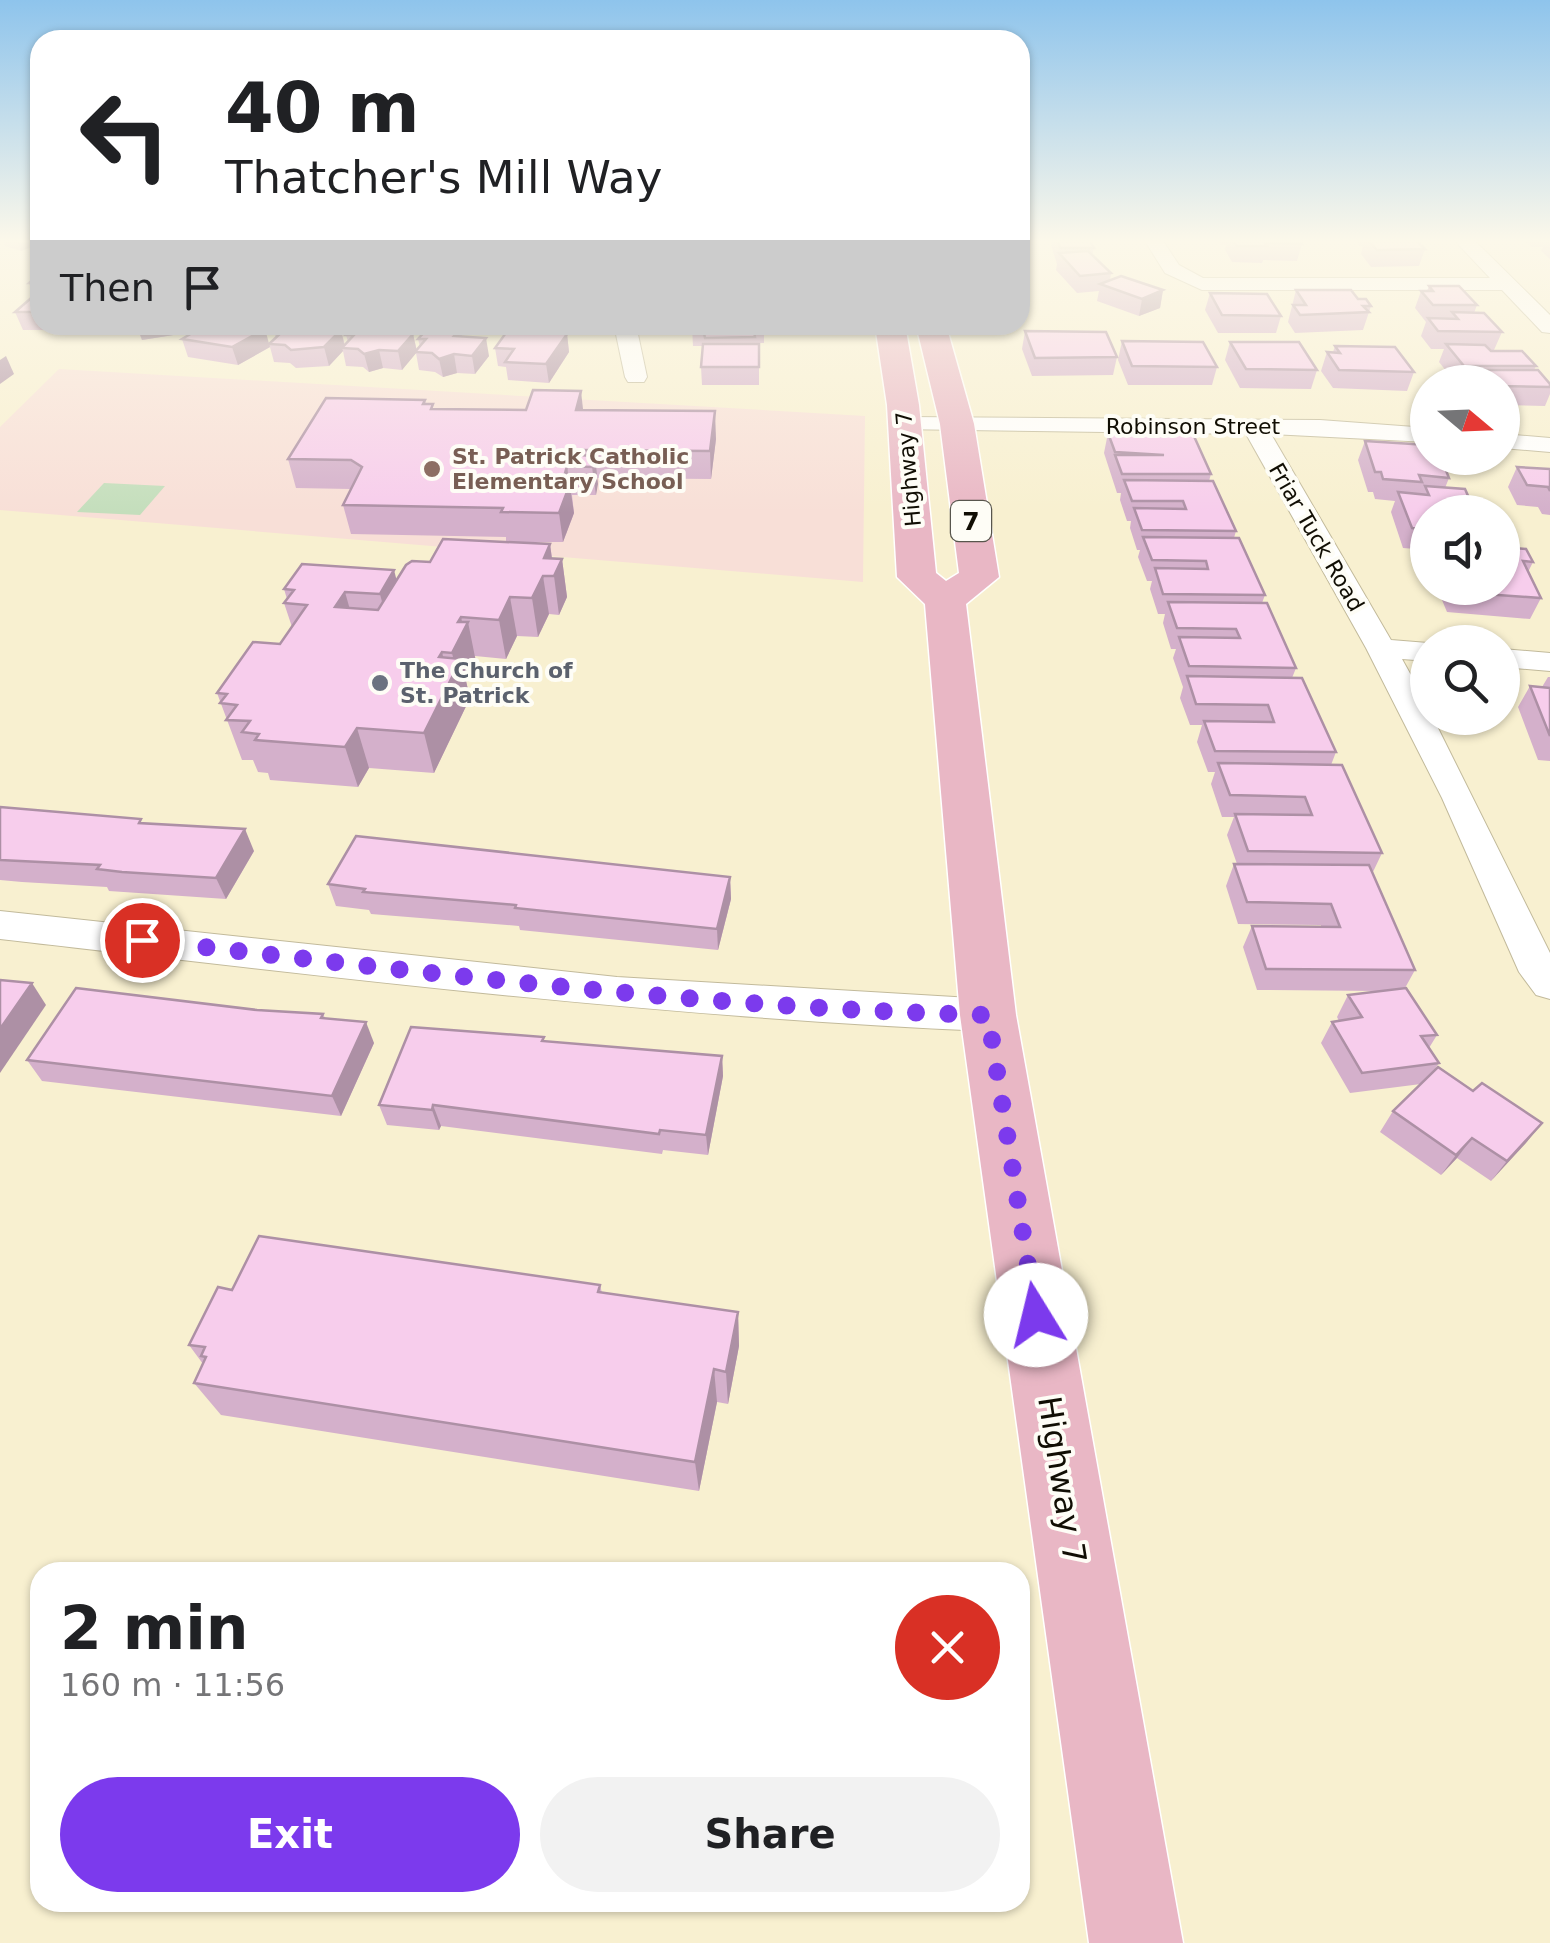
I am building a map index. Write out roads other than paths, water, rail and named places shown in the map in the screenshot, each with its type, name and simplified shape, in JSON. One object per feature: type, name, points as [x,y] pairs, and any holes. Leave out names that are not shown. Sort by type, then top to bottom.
[{"type":"main road","name":"Highway 7","points":[[891,335],[904,424],[917,577],[945,600],[988,1015],[1136,1943]]},
{"type":"main road","name":"Highway 7","points":[[934,335],[957,424],[979,577],[945,600]]},
{"type":"street","points":[[627,335],[636,377]]},
{"type":"street","name":"Robinson Street","points":[[904,424],[1320,427],[1410,434]]},
{"type":"street","name":"Friar Tuck Road","points":[[1254,426],[1381,648],[1459,798],[1539,972],[1550,984]]},
{"type":"street","points":[[1520,442],[1550,444]]},
{"type":"street","points":[[1381,648],[1410,650]]},
{"type":"street","points":[[1520,660],[1550,662]]},
{"type":"street","points":[[0,925],[604,993],[869,1012],[988,1015]]},
{"type":"place","name":"St. Patrick Catholic Elementary School","points":[[432,469]]},
{"type":"place","name":"The Church of St. Patrick","points":[[380,683]]}]
